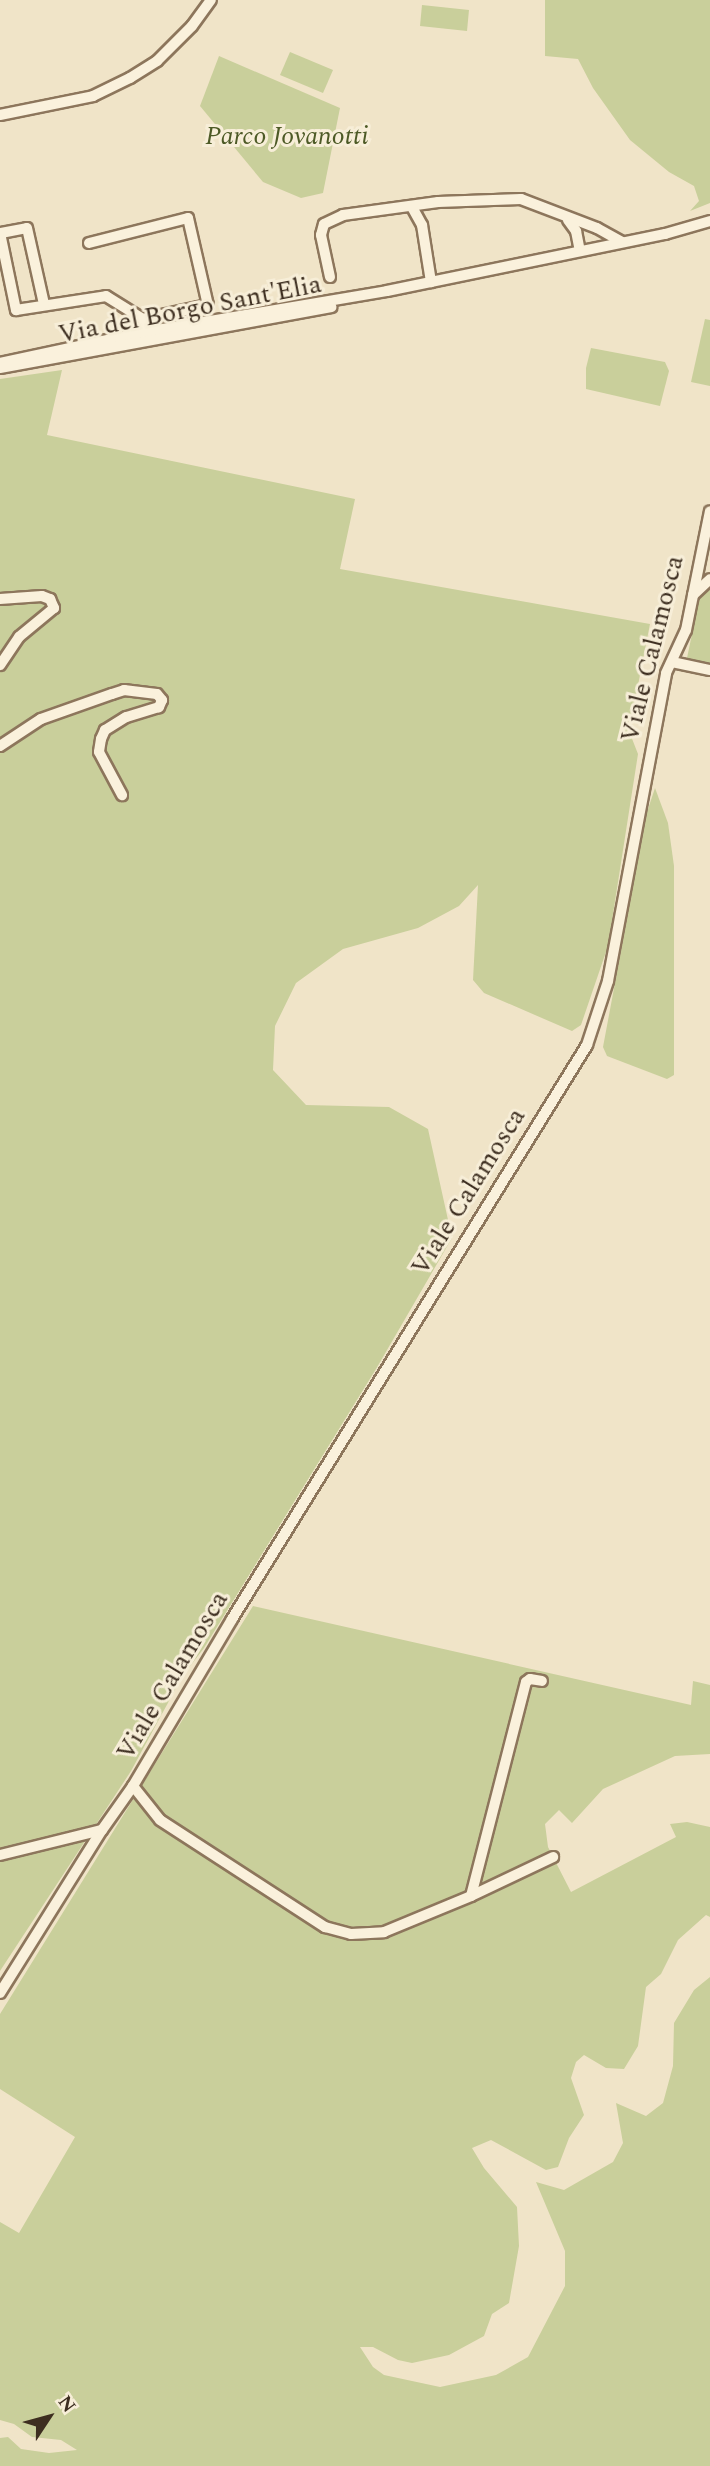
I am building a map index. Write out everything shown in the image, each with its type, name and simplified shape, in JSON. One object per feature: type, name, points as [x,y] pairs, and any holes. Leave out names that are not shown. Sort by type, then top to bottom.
[{"type":"street","points":[[0,115],[93,96],[130,78],[157,61],[192,26],[211,0]]},
{"type":"street","name":"Via del Borgo Sant'Elia","points":[[330,277],[321,235],[324,224],[343,215],[515,199],[541,206],[568,220],[597,228],[622,242]]},
{"type":"street","points":[[412,207],[422,225],[422,239],[431,282]]},
{"type":"street","points":[[89,243],[188,219],[211,321]]},
{"type":"street","points":[[568,220],[576,231],[580,251]]},
{"type":"street","name":"Via del Borgo Sant'Elia","points":[[146,337],[211,321],[431,282],[710,221]]},
{"type":"street","points":[[44,304],[27,228],[0,233],[16,310],[106,296],[143,319],[208,305]]},
{"type":"street","name":"Via del Borgo Sant'Elia","points":[[0,365],[146,337],[367,300],[387,291]]},
{"type":"street","points":[[143,319],[146,337]]},
{"type":"street","name":"Viale Calamosca","points":[[0,1993],[102,1830],[133,1786],[232,1619],[587,1045],[608,981],[663,687],[686,630],[710,511]]},
{"type":"street","points":[[693,595],[710,579]]},
{"type":"street","points":[[0,599],[42,596],[50,599],[54,608],[19,637],[0,665]]},
{"type":"street","points":[[672,662],[710,670]]},
{"type":"street","points":[[0,746],[41,719],[112,694],[142,691],[161,698],[157,708],[135,713],[105,730],[101,739],[99,752],[122,795]]},
{"type":"street","points":[[471,1896],[526,1682],[530,1679],[542,1681]]},
{"type":"street","points":[[133,1786],[160,1820],[325,1927],[339,1931],[368,1934],[384,1932],[471,1896],[553,1857]]},
{"type":"street","points":[[0,1855],[102,1830]]},
{"type":"green space","points":[[545,0],[710,0],[710,203],[690,211],[699,201],[694,186],[669,172],[630,140],[593,88],[578,59],[545,56]]},
{"type":"green space","points":[[422,5],[469,10],[467,31],[420,26]]},
{"type":"green space","points":[[290,52],[333,70],[323,93],[280,75]]},
{"type":"green space","name":"Parco Jovanotti","points":[[219,56],[340,108],[323,193],[301,198],[263,182],[200,106]]},
{"type":"green space","points":[[705,319],[710,320],[710,386],[691,382]]},
{"type":"green space","points":[[591,348],[665,362],[669,371],[660,406],[586,389],[586,368]]},
{"type":"green space","points":[[62,370],[47,435],[355,499],[340,569],[650,624],[629,731],[638,754],[608,946],[581,1025],[572,1031],[484,993],[473,980],[478,885],[459,906],[418,928],[343,949],[296,983],[275,1026],[273,1070],[306,1105],[389,1107],[428,1129],[452,1238],[376,1369],[204,1648],[182,1677],[131,1771],[0,1971],[0,379]]},
{"type":"green space","points":[[710,588],[710,663],[687,658],[700,596]]},
{"type":"green space","points":[[655,788],[668,823],[674,866],[674,1075],[667,1079],[607,1056],[603,1047],[647,812]]},
{"type":"green space","points":[[253,1606],[691,1705],[693,1681],[710,1685],[710,1754],[675,1756],[603,1789],[572,1823],[559,1810],[545,1824],[548,1847],[571,1892],[676,1837],[670,1824],[687,1822],[710,1827],[710,1917],[706,1915],[678,1940],[661,1974],[646,1987],[638,2046],[624,2069],[606,2068],[584,2055],[576,2062],[571,2078],[584,2115],[569,2138],[558,2167],[546,2170],[491,2140],[472,2148],[484,2168],[517,2207],[519,2246],[509,2303],[492,2314],[484,2336],[449,2355],[412,2363],[398,2360],[373,2347],[360,2347],[373,2367],[384,2375],[440,2387],[496,2375],[528,2357],[565,2286],[565,2251],[536,2182],[564,2190],[613,2162],[623,2143],[616,2103],[646,2116],[663,2103],[673,2066],[674,2023],[694,1990],[710,1977],[710,2466],[0,2466],[0,2438],[8,2437],[21,2449],[49,2453],[77,2450],[61,2440],[32,2437],[14,2424],[0,2420],[0,2222],[19,2233],[75,2137],[0,2089],[0,2014]]}]
